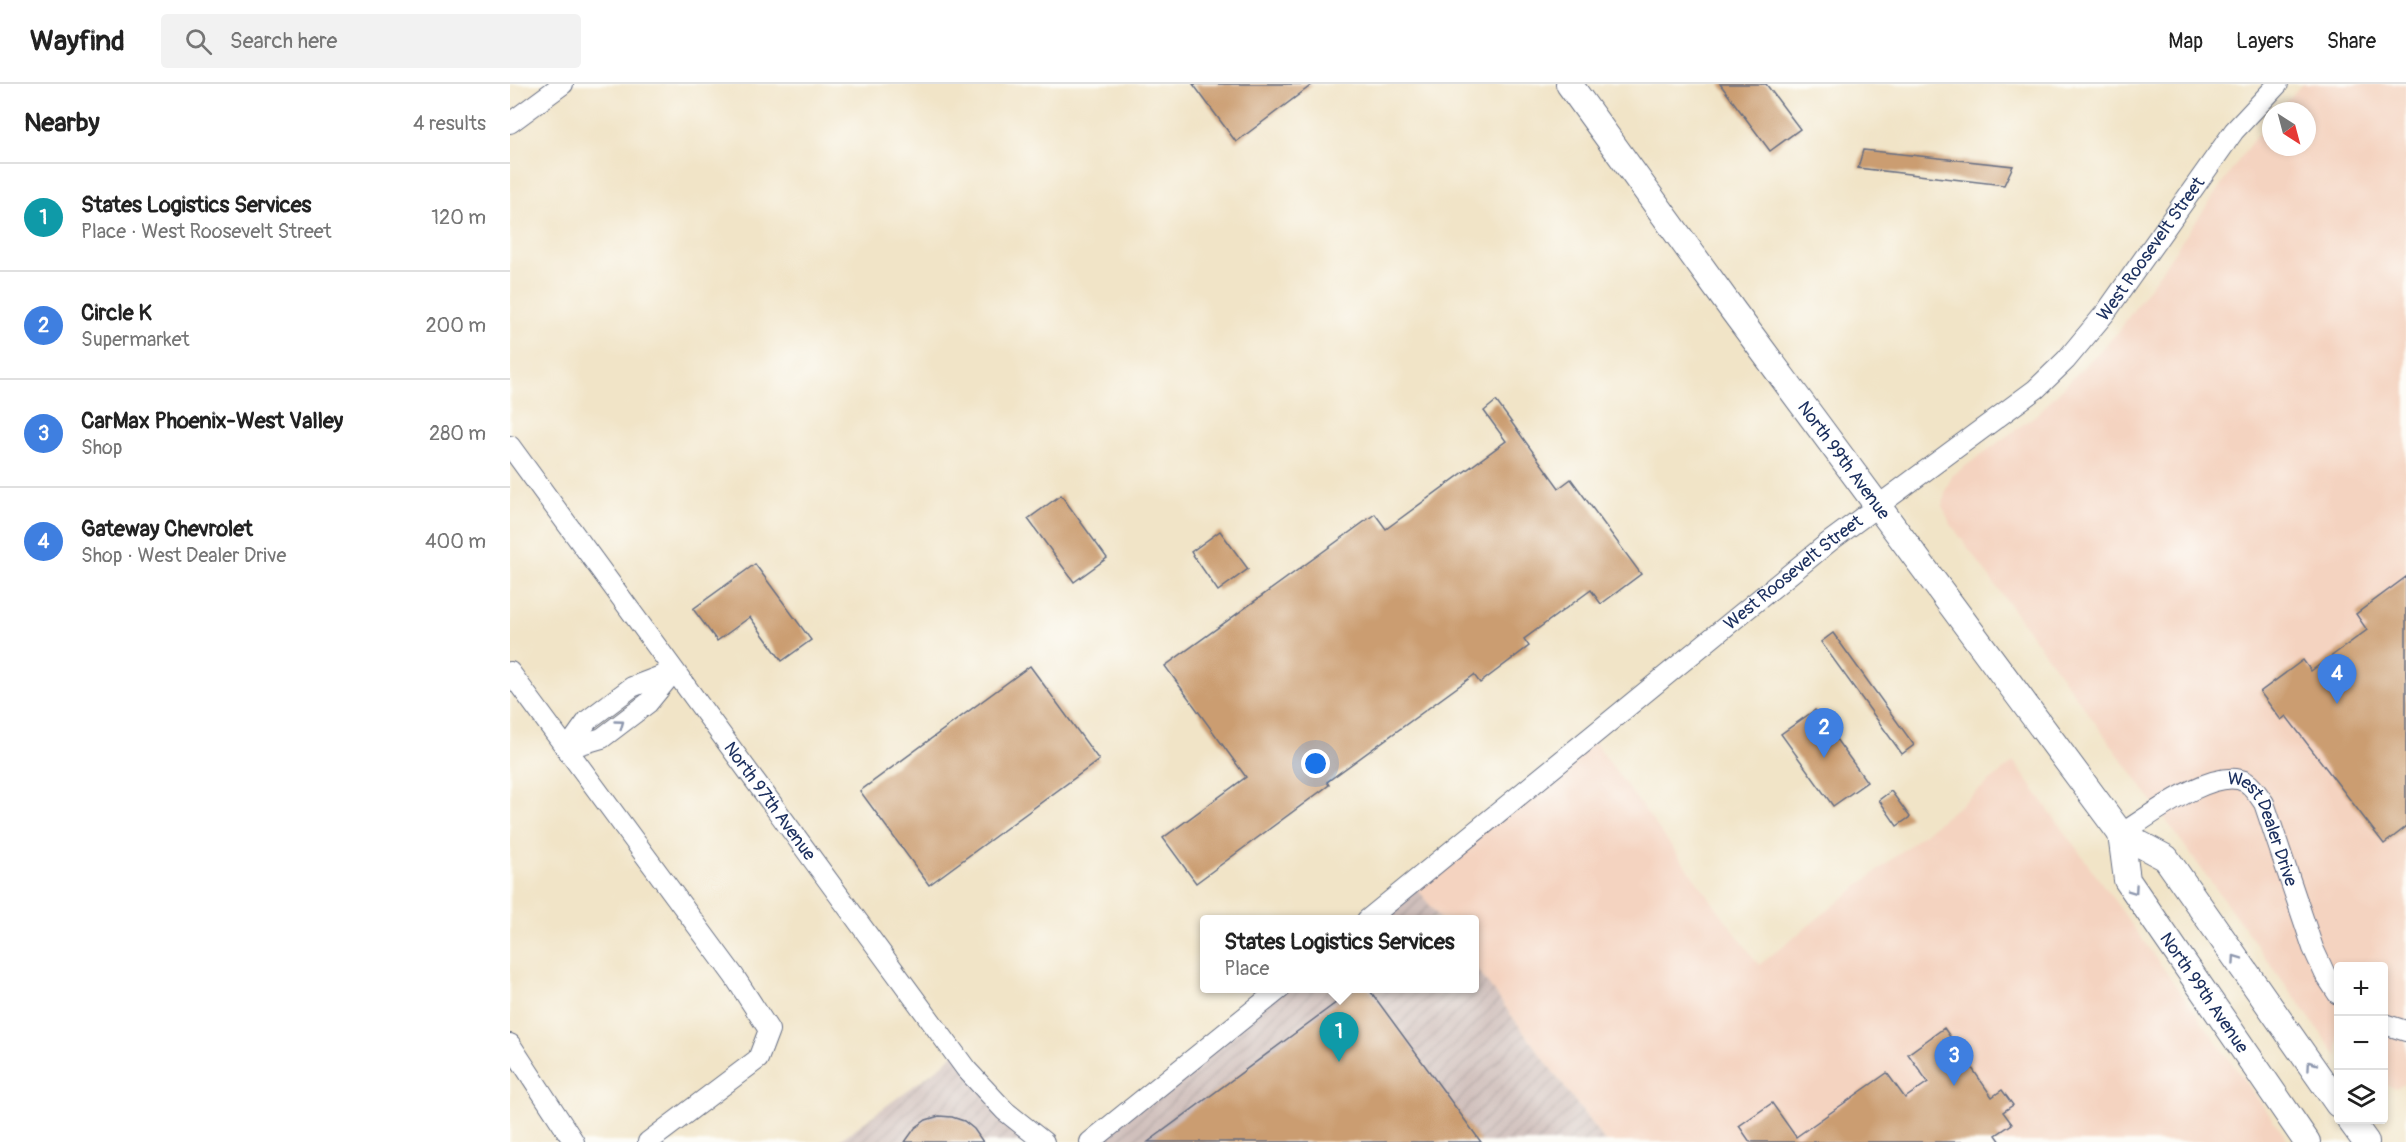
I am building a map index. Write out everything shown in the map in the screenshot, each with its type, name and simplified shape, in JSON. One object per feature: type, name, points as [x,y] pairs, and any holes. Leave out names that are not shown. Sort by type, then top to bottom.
[{"type":"main road","name":"North 99th Avenue","points":[[1569,84],[2121,834],[2166,858],[2334,1098]]},
{"type":"main road","name":"North 99th Avenue","points":[[2121,834],[2127,880],[2307,1142]]},
{"type":"main road","points":[[2353,1124],[2366,1142]]},
{"type":"street","points":[[510,123],[563,84]]},
{"type":"street","name":"West Roosevelt Street","points":[[1373,915],[1829,542],[2036,389],[2066,360],[2106,312],[2234,131],[2278,84]]},
{"type":"street","name":"North 97th Avenue","points":[[510,446],[966,1069],[1005,1111],[1044,1142]]},
{"type":"street","points":[[568,748],[602,738],[648,704],[674,671]]},
{"type":"street","points":[[510,672],[734,976],[769,1030],[758,1059],[648,1142]]},
{"type":"street","name":"West Dealer Drive","points":[[2121,834],[2204,783],[2221,779],[2246,782],[2264,803],[2313,948],[2334,988]]},
{"type":"street","points":[[1090,1142],[1275,993]]},
{"type":"street","points":[[2388,1025],[2406,1031]]},
{"type":"street","points":[[510,1044],[574,1142]]},
{"type":"shaded area","points":[[2302,84],[2406,84],[2406,1083],[2396,1088],[2388,1086],[2388,962],[2334,962],[2334,1051],[1950,523],[1943,507],[1945,491],[1952,476],[2037,414],[2118,332],[2262,130],[2262,156],[2316,156],[2316,102],[2285,102]]},
{"type":"shaded area","points":[[1590,736],[1759,965],[2014,762],[2289,1142],[1605,1142],[1479,972],[1479,915],[1437,915],[1413,883]]},
{"type":"shaded area","points":[[1413,883],[1437,915],[1373,915]]},
{"type":"shaded area","points":[[1479,972],[1605,1142],[1090,1142],[1276,993],[1479,993]]},
{"type":"shaded area","points":[[954,1053],[1044,1142],[837,1142],[945,1063]]},
{"type":"building","points":[[1193,84],[1313,84],[1236,142]]},
{"type":"building","points":[[1720,84],[1766,84],[1800,129],[1770,151]]},
{"type":"building","points":[[1863,150],[2013,166],[2004,185],[1858,168]]},
{"type":"building","points":[[1496,401],[1559,488],[1571,479],[1641,574],[1601,604],[1591,590],[1524,639],[1529,646],[1480,683],[1474,675],[1327,782],[1329,785],[1196,883],[1163,838],[1246,777],[1165,666],[1375,514],[1386,529],[1506,441],[1484,411]]},
{"type":"building","points":[[1061,495],[1107,558],[1074,582],[1028,519]]},
{"type":"building","points":[[1220,531],[1248,569],[1218,591],[1191,552]]},
{"type":"building","points":[[755,564],[811,640],[782,661],[750,617],[717,641],[693,609]]},
{"type":"building","points":[[2406,577],[2406,827],[2384,844],[2286,716],[2281,720],[2260,692],[2303,660],[2311,671],[2367,630],[2356,614]]},
{"type":"building","points":[[1833,633],[1914,745],[1902,754],[1821,642]]},
{"type":"building","points":[[1030,666],[1099,760],[929,885],[860,791]]},
{"type":"building","points":[[1815,710],[1867,782],[1833,806],[1781,734]]},
{"type":"building","points":[[1891,791],[1910,817],[1897,826],[1879,800]]},
{"type":"building","points":[[1349,993],[1372,993],[1481,1142],[1148,1142]]},
{"type":"building","points":[[1944,1028],[1992,1097],[2002,1090],[2013,1105],[2003,1112],[2012,1124],[1996,1135],[2001,1142],[1750,1142],[1739,1126],[1772,1103],[1796,1137],[1887,1073],[1905,1098],[1928,1082],[1908,1054]]},
{"type":"building","points":[[939,1116],[964,1121],[974,1129],[983,1142],[905,1142],[915,1128],[926,1120]]},
{"type":"place","name":"Gateway Chevrolet","points":[[2337,704]]},
{"type":"place","name":"Circle K","points":[[1824,758]]},
{"type":"place","name":"States Logistics Services","points":[[1339,1062]]},
{"type":"place","name":"CarMax Phoenix-West Valley","points":[[1954,1086]]}]
